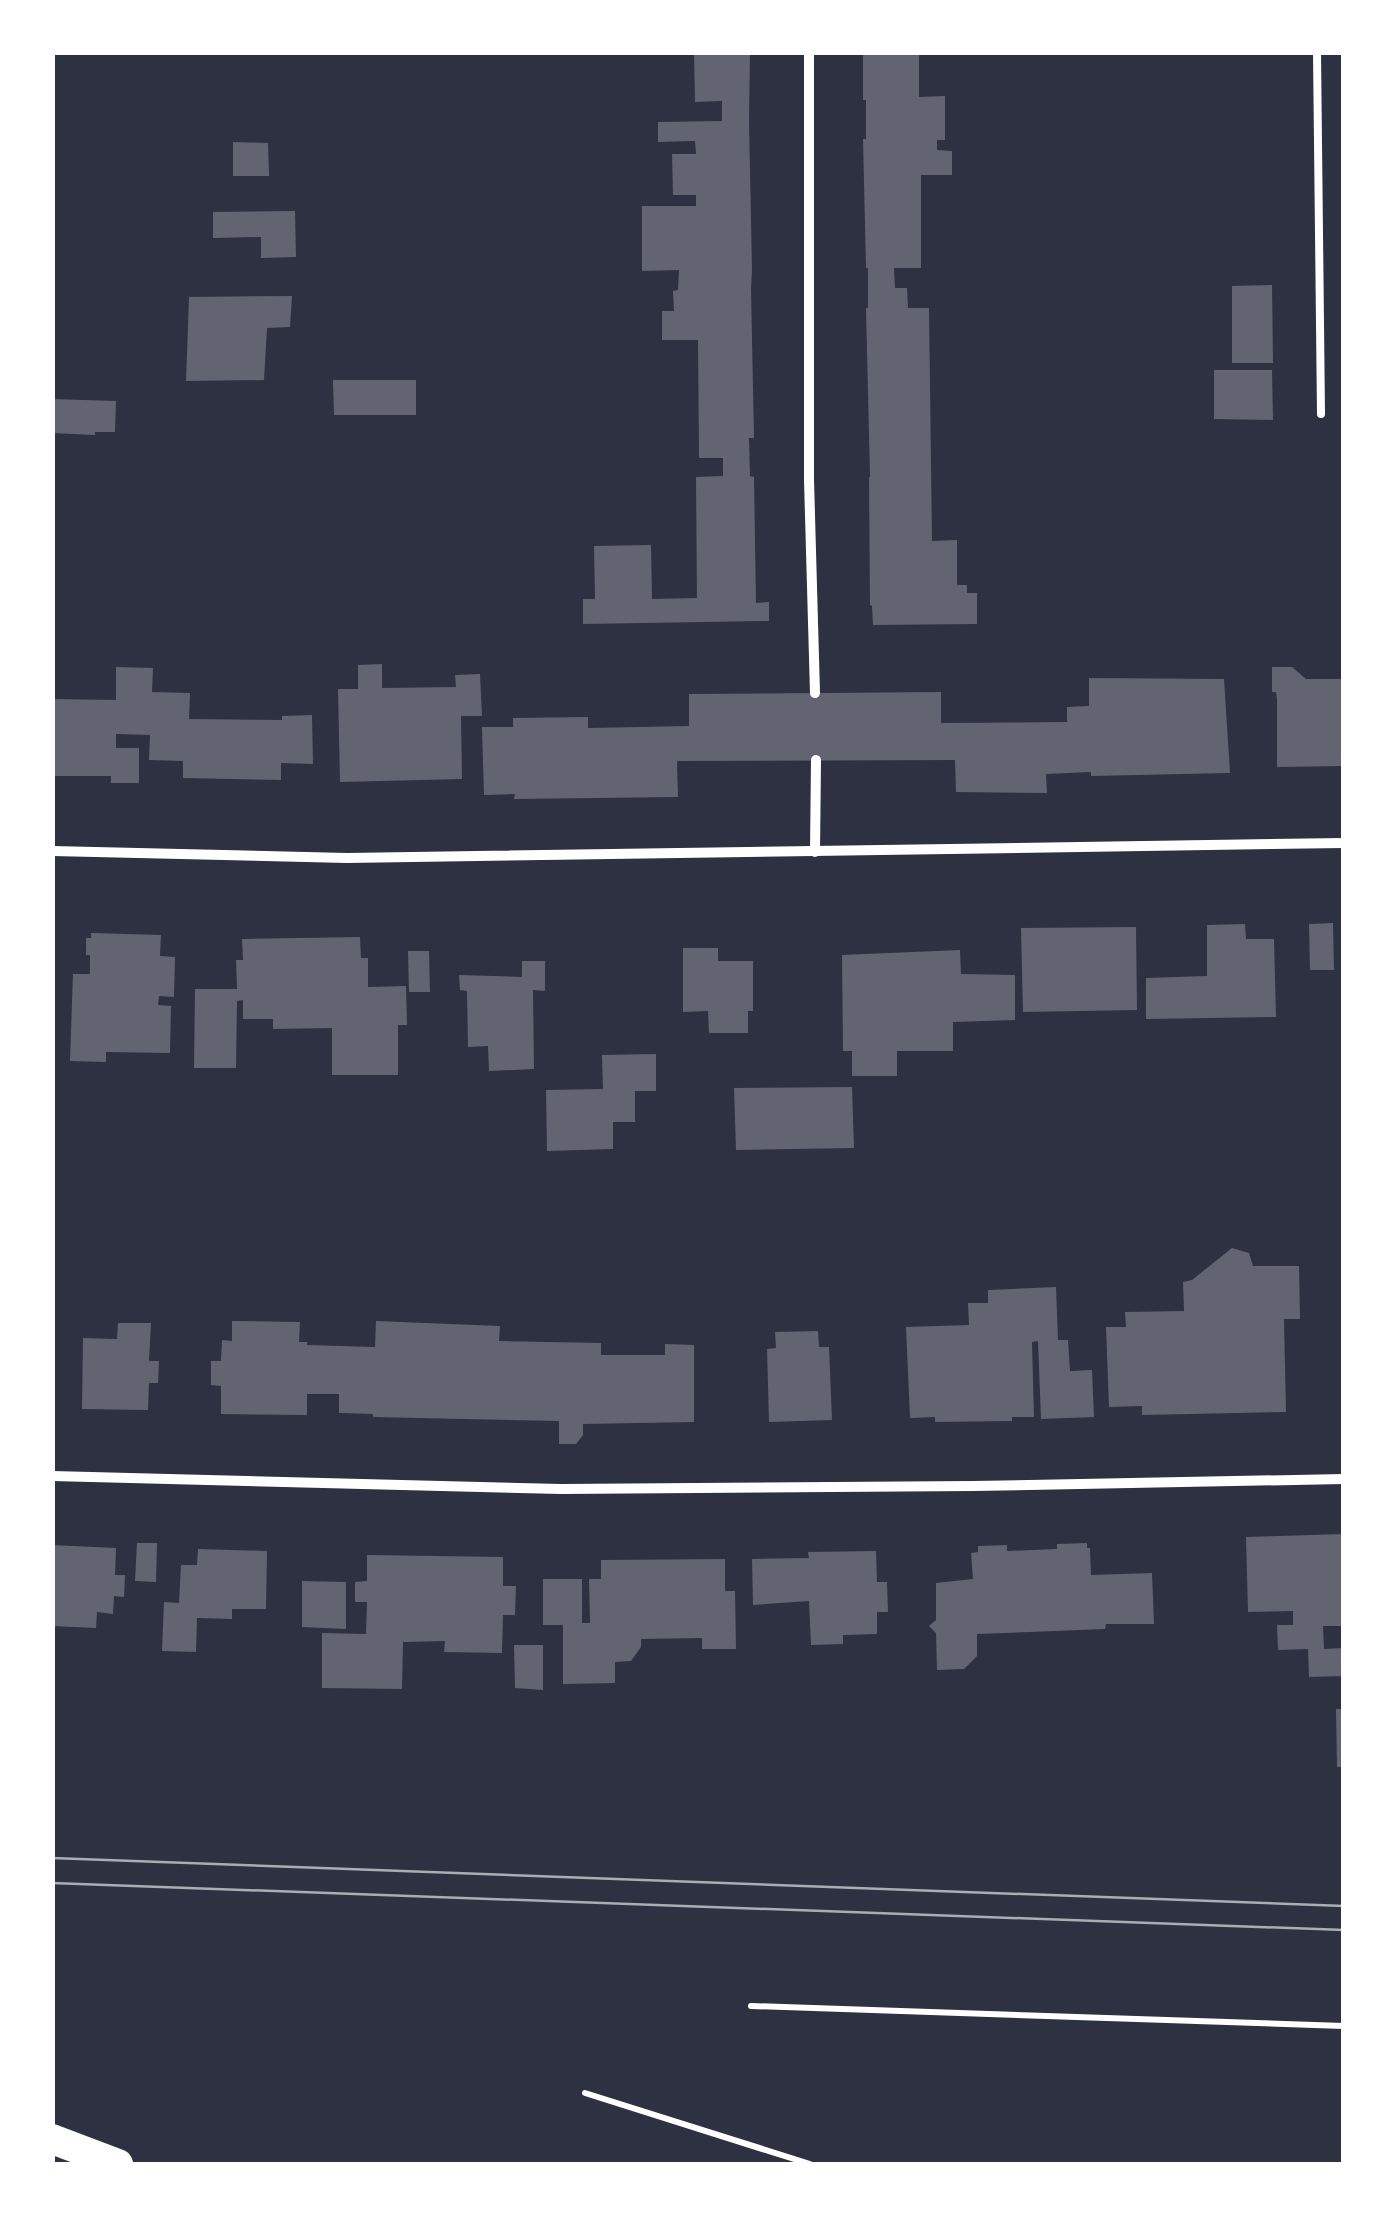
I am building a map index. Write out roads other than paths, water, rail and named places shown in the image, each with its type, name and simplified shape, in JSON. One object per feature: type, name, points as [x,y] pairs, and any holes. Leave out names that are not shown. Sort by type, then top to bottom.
[{"type":"highway","points":[[52,2139],[118,2164]]},
{"type":"street","points":[[809,52],[809,480],[815,692]]},
{"type":"street","points":[[815,852],[816,760]]},
{"type":"street","points":[[52,851],[347,858],[1344,843]]},
{"type":"street","points":[[52,1476],[561,1489],[993,1486],[1344,1478]]},
{"type":"lane","points":[[1317,52],[1321,414]]},
{"type":"tram line","points":[[52,1858],[1344,1906]]},
{"type":"tram line","points":[[52,1883],[1344,1930]]}]
